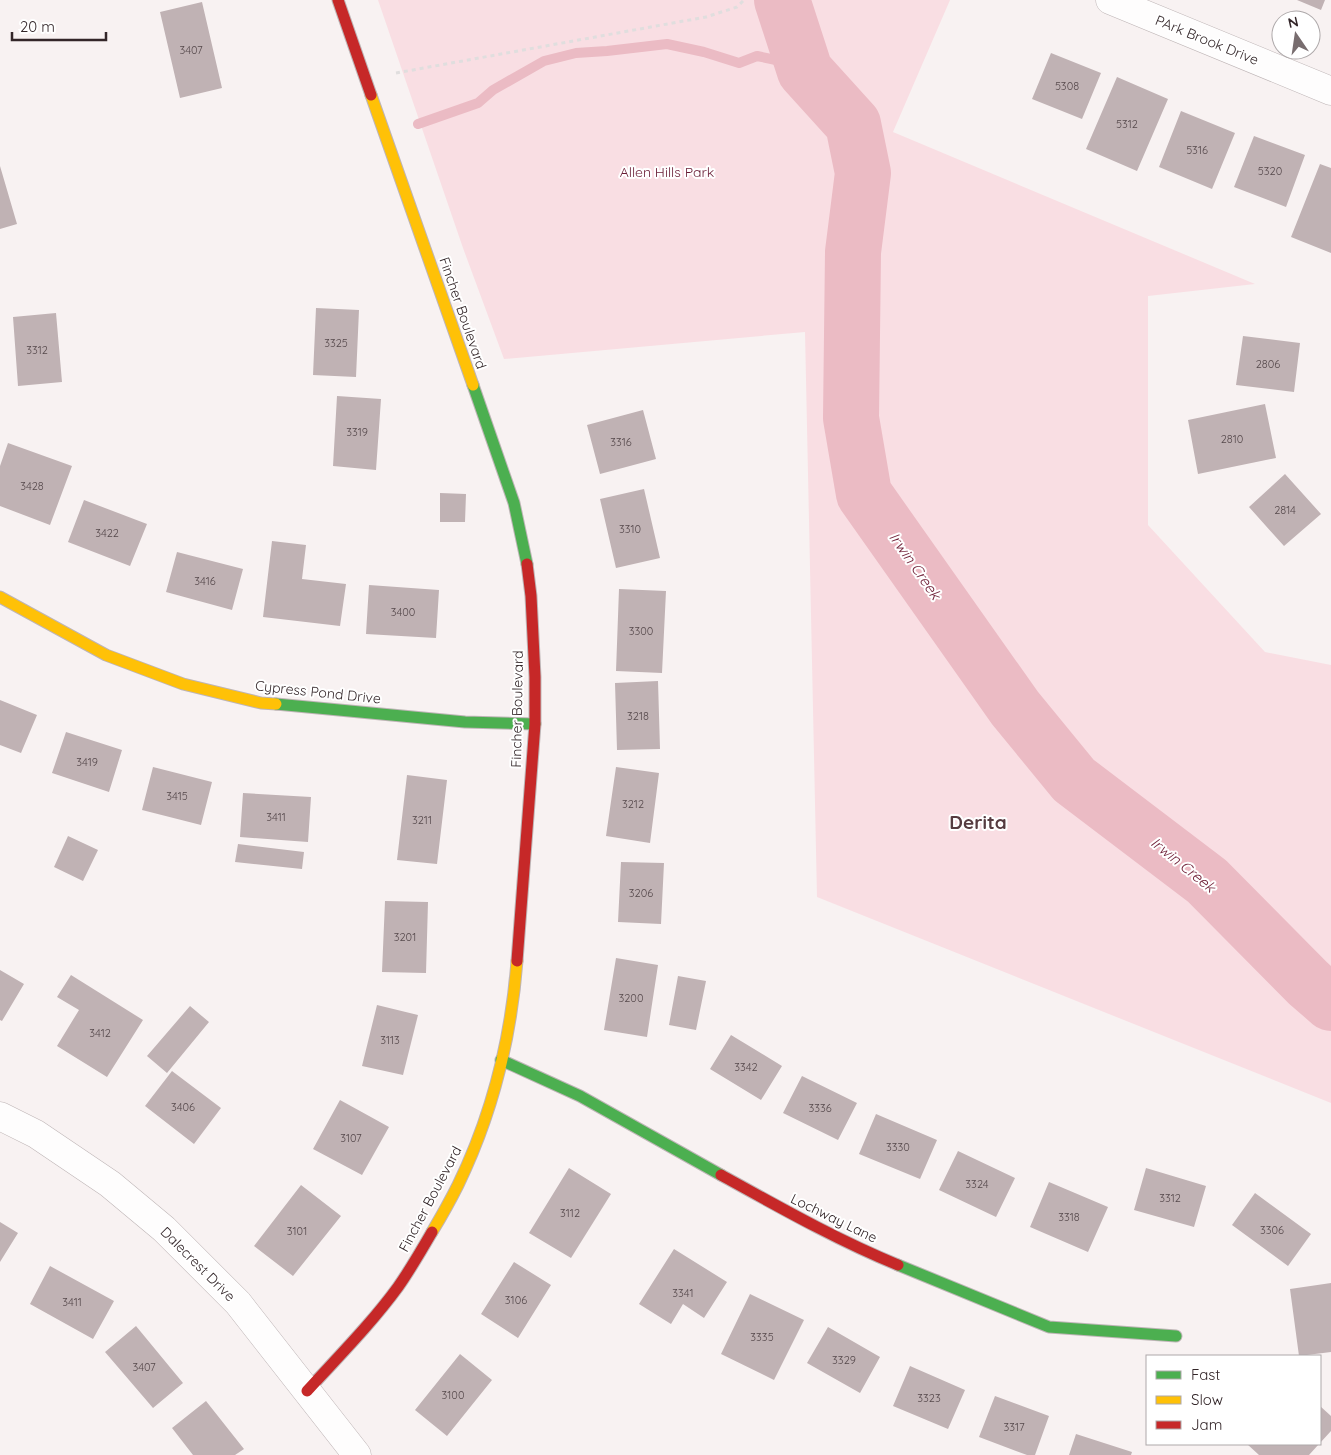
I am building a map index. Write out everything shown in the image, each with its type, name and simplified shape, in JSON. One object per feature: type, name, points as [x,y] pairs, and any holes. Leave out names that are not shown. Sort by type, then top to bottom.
[{"type":"street","name":"Fincher Boulevard","points":[[307,1391],[360,1333],[397,1288],[423,1249],[458,1184],[488,1106],[508,1035],[514,997],[535,724],[532,596],[527,561],[514,503],[338,0]]},
{"type":"street","name":"PArk Brook Drive","points":[[1110,0],[1331,91]]},
{"type":"street","name":"Cypress Pond Drive","points":[[0,597],[106,656],[183,684],[261,703],[464,722],[535,724]]},
{"type":"street","name":"Lochway Lane","points":[[501,1060],[580,1096],[792,1215],[879,1257],[1040,1324],[1049,1327],[1176,1336]]},
{"type":"street","name":"Dalecrest Drive","points":[[0,1116],[36,1134],[110,1184],[164,1229],[238,1303],[358,1455]]},
{"type":"path","points":[[366,78],[706,17],[737,6],[744,0]]},
{"type":"green space","name":"Allen Hills Park","points":[[378,0],[950,0],[893,132],[1255,284],[1148,296],[1148,525],[1265,652],[1331,665],[1331,1103],[817,897],[805,332],[504,359],[463,248]]},
{"type":"building","points":[[1297,0],[1325,0],[1321,10]]},
{"type":"building","points":[[202,2],[222,88],[180,98],[160,12]]},
{"type":"building","points":[[1051,53],[1101,73],[1082,119],[1032,99]]},
{"type":"building","points":[[1117,77],[1168,99],[1137,171],[1086,149]]},
{"type":"building","points":[[1181,111],[1235,133],[1212,189],[1159,167]]},
{"type":"building","points":[[1254,136],[1305,155],[1286,207],[1234,187]]},
{"type":"building","points":[[1320,164],[1331,168],[1331,253],[1291,237]]},
{"type":"building","points":[[0,166],[17,224],[0,229]]},
{"type":"building","points":[[316,308],[359,310],[356,377],[313,375]]},
{"type":"building","points":[[56,313],[62,382],[18,386],[13,317]]},
{"type":"building","points":[[1243,336],[1300,343],[1294,392],[1236,385]]},
{"type":"building","points":[[337,396],[381,399],[376,470],[333,466]]},
{"type":"building","points":[[1265,404],[1276,458],[1198,474],[1188,420]]},
{"type":"building","points":[[643,410],[656,459],[600,474],[587,425]]},
{"type":"building","points":[[8,443],[72,466],[50,525],[0,506],[0,466]]},
{"type":"building","points":[[1285,474],[1321,514],[1284,546],[1249,507]]},
{"type":"building","points":[[644,489],[660,558],[616,568],[600,499]]},
{"type":"building","points":[[440,493],[466,494],[465,522],[440,522]]},
{"type":"building","points":[[84,500],[147,524],[130,566],[68,542]]},
{"type":"building","points":[[272,541],[306,545],[302,579],[346,584],[340,626],[263,617]]},
{"type":"building","points":[[177,552],[243,569],[232,610],[166,592]]},
{"type":"building","points":[[369,585],[439,590],[436,638],[366,634]]},
{"type":"building","points":[[619,589],[666,591],[662,673],[616,671]]},
{"type":"building","points":[[658,681],[660,749],[617,750],[615,683]]},
{"type":"building","points":[[0,700],[37,715],[21,753],[0,745]]},
{"type":"building","points":[[66,732],[122,750],[109,792],[52,773]]},
{"type":"building","points":[[153,767],[212,782],[201,825],[142,810]]},
{"type":"building","points":[[616,767],[659,773],[650,843],[606,836]]},
{"type":"building","points":[[407,775],[447,780],[437,864],[397,860]]},
{"type":"building","points":[[243,793],[311,797],[308,842],[240,837]]},
{"type":"building","points":[[68,836],[98,850],[83,881],[54,867]]},
{"type":"building","points":[[238,844],[304,852],[302,869],[235,862]]},
{"type":"building","points":[[621,862],[664,863],[661,924],[618,922]]},
{"type":"building","points":[[385,901],[428,902],[426,973],[382,972]]},
{"type":"building","points":[[616,958],[658,965],[647,1037],[604,1030]]},
{"type":"building","points":[[0,970],[24,984],[2,1021],[0,1020]]},
{"type":"building","points":[[71,975],[143,1020],[107,1077],[57,1046],[79,1010],[57,997]]},
{"type":"building","points":[[678,976],[706,981],[696,1030],[669,1025]]},
{"type":"building","points":[[377,1005],[418,1015],[403,1075],[362,1066]]},
{"type":"building","points":[[190,1006],[209,1022],[167,1073],[147,1056]]},
{"type":"building","points":[[731,1035],[782,1066],[761,1100],[710,1069]]},
{"type":"building","points":[[172,1071],[221,1108],[194,1144],[145,1106]]},
{"type":"building","points":[[802,1076],[857,1103],[838,1140],[783,1113]]},
{"type":"building","points":[[340,1100],[389,1127],[362,1175],[313,1149]]},
{"type":"building","points":[[876,1114],[937,1140],[920,1179],[859,1154]]},
{"type":"building","points":[[958,1151],[1015,1178],[996,1217],[939,1190]]},
{"type":"building","points":[[569,1168],[611,1194],[571,1258],[529,1233]]},
{"type":"building","points":[[1146,1168],[1206,1186],[1194,1227],[1134,1210]]},
{"type":"building","points":[[1049,1182],[1108,1207],[1088,1252],[1030,1227]]},
{"type":"building","points":[[301,1185],[341,1216],[293,1276],[254,1246]]},
{"type":"building","points":[[1255,1193],[1311,1234],[1288,1266],[1232,1225]]},
{"type":"building","points":[[0,1222],[18,1233],[0,1262]]},
{"type":"building","points":[[674,1249],[727,1282],[704,1318],[683,1304],[671,1324],[639,1304]]},
{"type":"building","points":[[514,1262],[551,1285],[518,1338],[481,1314]]},
{"type":"building","points":[[50,1266],[114,1301],[93,1339],[30,1304]]},
{"type":"building","points":[[1331,1283],[1331,1352],[1299,1355],[1290,1289]]},
{"type":"building","points":[[750,1294],[804,1320],[774,1380],[721,1354]]},
{"type":"building","points":[[136,1326],[183,1383],[153,1408],[105,1352]]},
{"type":"building","points":[[828,1327],[880,1357],[860,1393],[807,1363]]},
{"type":"building","points":[[460,1354],[492,1380],[447,1436],[415,1410]]},
{"type":"building","points":[[910,1366],[965,1390],[948,1429],[893,1406]]},
{"type":"building","points":[[995,1396],[1049,1416],[1035,1455],[1027,1455],[979,1437]]},
{"type":"building","points":[[206,1401],[244,1449],[235,1455],[193,1455],[172,1428]]},
{"type":"building","points":[[1321,1407],[1331,1416],[1331,1431],[1321,1442]]},
{"type":"building","points":[[1076,1434],[1132,1452],[1131,1455],[1069,1455]]},
{"type":"building","points":[[1248,1445],[1318,1445],[1309,1455],[1259,1455]]},
{"type":"waterway","name":"Irwin Creek","points":[[782,0],[805,71],[853,124],[863,173],[853,252],[851,418],[864,494],[1015,708],[1074,780],[1207,881],[1308,983],[1331,1003]]},
{"type":"waterway","points":[[418,124],[478,103],[493,90],[544,61],[576,53],[667,44],[704,52],[739,63],[757,56],[776,60],[789,69],[805,71]]},
{"type":"traffic: fast","points":[[473,385],[514,503],[527,564]]},
{"type":"traffic: fast","points":[[276,704],[465,722],[535,724]]},
{"type":"traffic: fast","points":[[501,1060],[580,1096],[721,1175]]},
{"type":"traffic: fast","points":[[898,1265],[1049,1327],[1176,1336]]},
{"type":"traffic: slow","points":[[371,95],[473,385]]},
{"type":"traffic: slow","points":[[0,597],[106,655],[183,684],[261,703],[276,704]]},
{"type":"traffic: slow","points":[[432,1232],[455,1191],[470,1158],[490,1104],[505,1047],[517,961]]},
{"type":"traffic: jam","points":[[338,0],[371,95]]},
{"type":"traffic: jam","points":[[517,961],[535,724],[531,596],[527,564]]},
{"type":"traffic: jam","points":[[721,1175],[830,1234],[898,1265]]},
{"type":"traffic: jam","points":[[307,1391],[388,1301],[407,1274],[432,1232]]},
{"type":"district","name":"Derita","points":[[978,822]]}]
